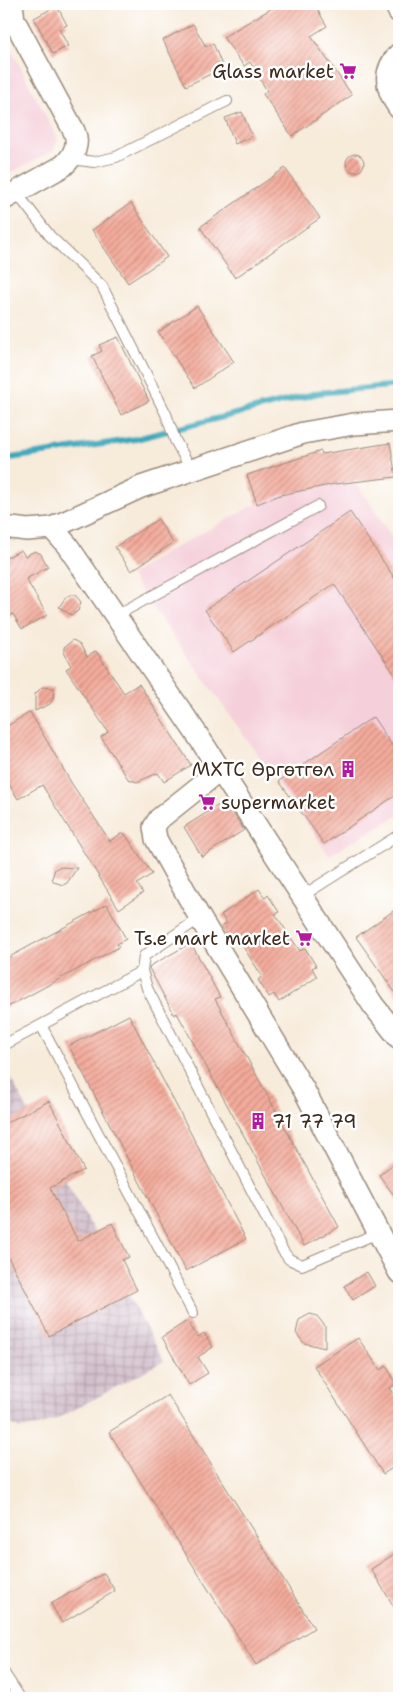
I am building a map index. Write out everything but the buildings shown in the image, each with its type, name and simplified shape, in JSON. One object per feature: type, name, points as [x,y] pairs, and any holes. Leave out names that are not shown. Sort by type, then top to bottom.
[{"type":"street","points":[[10,195],[59,169],[71,159],[75,150],[76,135],[14,20],[12,4]]},
{"type":"street","points":[[394,4],[399,12]]},
{"type":"street","points":[[399,54],[390,66],[387,84],[390,95],[399,108]]},
{"type":"street","points":[[4,527],[27,530],[52,528],[141,487],[303,433],[354,424],[399,421]]},
{"type":"street","points":[[52,528],[67,545],[196,734],[374,1005],[399,1038]]},
{"type":"street","points":[[219,771],[159,819],[154,828],[156,838],[200,918],[304,1090],[399,1272]]},
{"type":"lane","points":[[71,159],[94,162],[116,157],[227,100]]},
{"type":"lane","points":[[10,195],[102,286],[166,414],[175,440],[192,471]]},
{"type":"lane","points":[[115,616],[318,506]]},
{"type":"lane","points":[[302,896],[399,835]]},
{"type":"lane","points":[[200,918],[144,956],[142,971],[147,988],[290,1260],[302,1265],[378,1233]]},
{"type":"lane","points":[[4,1045],[142,971]]},
{"type":"lane","points":[[41,1025],[193,1313]]},
{"type":"lane","points":[[4,1673],[20,1698]]},
{"type":"shaded area","points":[[4,36],[58,139],[54,150],[4,176]]},
{"type":"shaded area","points":[[333,482],[358,485],[399,548],[399,815],[329,855],[130,575],[168,551],[277,493]]},
{"type":"shaded area","points":[[4,1066],[164,1361],[61,1417],[42,1425],[20,1429],[4,1421]]},
{"type":"waterway","points":[[4,459],[136,439],[318,393],[399,385]]},
{"type":"place","name":"Glass market","points":[[348,71]]},
{"type":"place","name":"МХТС Өргөтгөл","points":[[348,769]]},
{"type":"place","name":"supermarket","points":[[207,802]]},
{"type":"place","name":"Ts.e mart market","points":[[304,938]]},
{"type":"place","name":"71 77 79","points":[[258,1121]]}]
